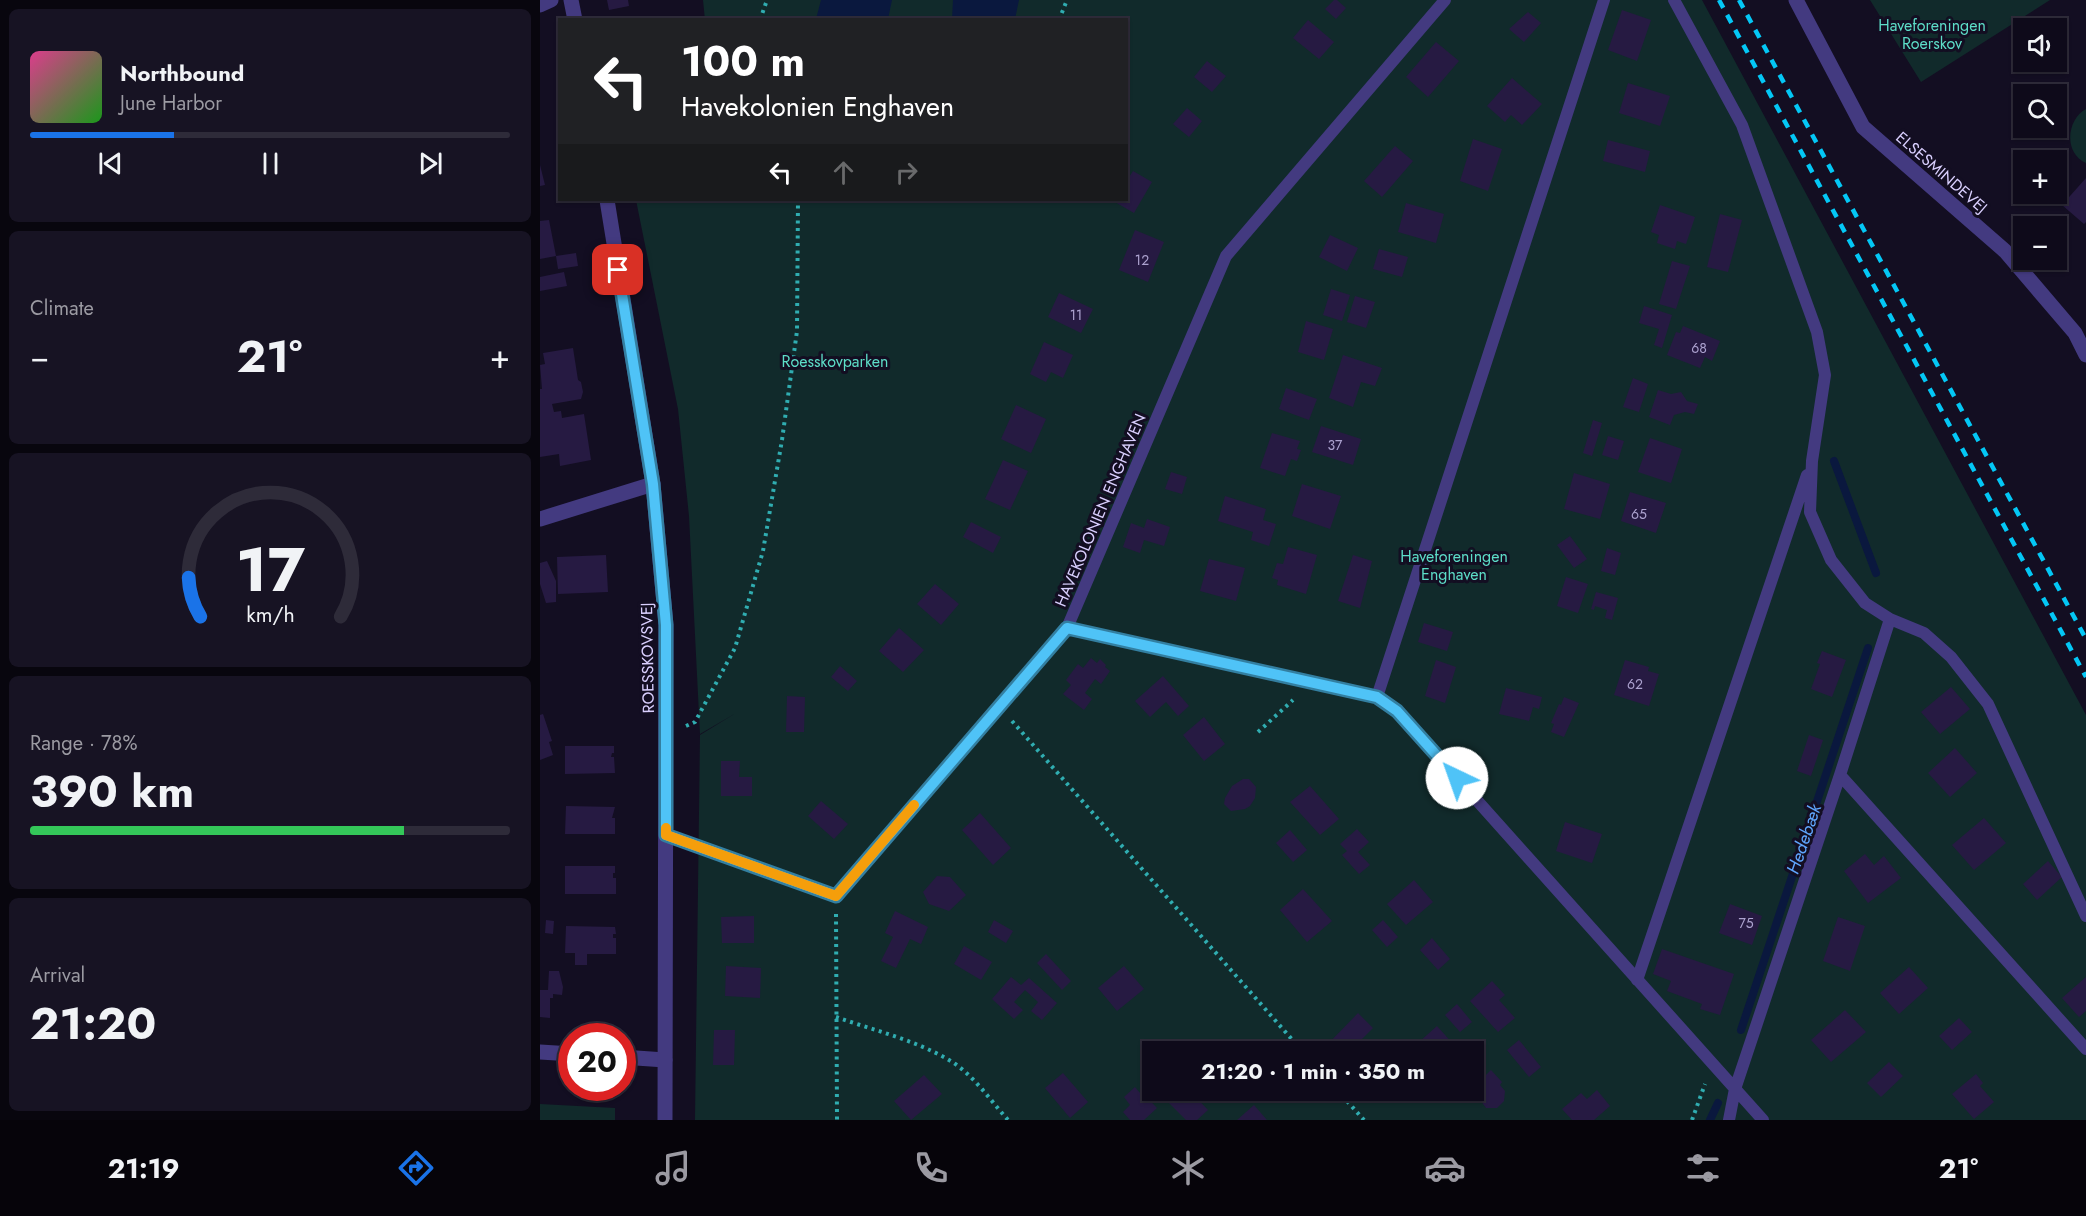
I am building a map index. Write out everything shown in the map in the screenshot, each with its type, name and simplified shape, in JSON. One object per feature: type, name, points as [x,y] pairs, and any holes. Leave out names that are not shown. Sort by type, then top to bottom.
[{"type":"street","points":[[540,5],[551,0]]},
{"type":"street","points":[[571,0],[575,18]]},
{"type":"street","name":"ELSESMINDEVEJ","points":[[1796,0],[1863,127],[2005,251],[2075,333],[2086,355]]},
{"type":"street","name":"ROESSKOVSVEJ","points":[[607,201],[653,484],[666,625],[665,1120]]},
{"type":"street","points":[[540,519],[653,484]]},
{"type":"street","points":[[540,1052],[558,1053]]},
{"type":"street","points":[[636,1058],[665,1060]]},
{"type":"lane","name":"HAVEKOLONIEN ENGHAVEN","points":[[836,896],[1067,628],[1226,256],[1445,0]]},
{"type":"lane","points":[[1377,697],[1604,0]]},
{"type":"lane","points":[[1674,0],[1742,125],[1817,332],[1825,375],[1812,461],[1810,512],[1832,560],[1864,603],[1890,619],[1924,633],[1951,657],[1988,704],[2086,916]]},
{"type":"lane","points":[[1637,980],[1812,461]]},
{"type":"lane","points":[[1729,1120],[1735,1089],[1890,619]]},
{"type":"lane","points":[[1067,628],[1377,697],[1397,711],[1763,1120]]},
{"type":"lane","points":[[1840,775],[2086,1049]]},
{"type":"lane","points":[[666,835],[836,896]]},
{"type":"path","points":[[761,18],[767,0]]},
{"type":"path","points":[[1060,18],[1067,0]]},
{"type":"path","points":[[666,735],[695,722],[735,648],[763,550],[782,440],[797,331],[798,201]]},
{"type":"path","points":[[1258,732],[1311,682]]},
{"type":"path","points":[[998,706],[1293,1041]]},
{"type":"path","points":[[836,896],[837,1120]]},
{"type":"path","points":[[836,1017],[924,1048],[951,1061],[972,1079],[1008,1120]]},
{"type":"path","points":[[1692,1120],[1712,1063]]},
{"type":"path","points":[[1348,1101],[1364,1120]]},
{"type":"green space","name":"Haveforeningen Enghaven","points":[[703,0],[1702,0],[2086,715],[2086,1120],[695,1120],[700,735],[736,713],[700,734],[689,516],[678,409],[636,201],[1128,201],[1128,18],[705,18]]},
{"type":"green space","name":"Haveforeningen Roerskov","points":[[1870,0],[2050,0],[2022,18],[2013,18],[2013,24],[1921,82]]},
{"type":"green space","points":[[2086,109],[2086,163],[2074,152],[2070,136],[2075,120]]},
{"type":"green space","points":[[540,1104],[615,1108],[615,1120],[540,1120]]},
{"type":"water","points":[[821,0],[892,0],[888,18],[816,18]]},
{"type":"water","points":[[953,0],[1019,0],[1015,18],[952,18]]},
{"type":"building","points":[[607,0],[628,0],[629,6],[609,10]]},
{"type":"building","points":[[1334,0],[1346,8],[1336,19],[1325,9]]},
{"type":"building","points":[[1622,10],[1651,20],[1637,61],[1608,50]]},
{"type":"building","points":[[1528,12],[1541,23],[1524,42],[1509,29]]},
{"type":"building","points":[[1308,20],[1334,42],[1319,59],[1293,38]]},
{"type":"building","points":[[1436,42],[1459,61],[1428,97],[1406,77]]},
{"type":"building","points":[[1207,61],[1226,76],[1212,92],[1194,77]]},
{"type":"building","points":[[1512,78],[1542,104],[1522,125],[1511,115],[1505,122],[1487,106]]},
{"type":"building","points":[[1628,83],[1670,96],[1660,126],[1619,113]]},
{"type":"building","points":[[1187,108],[1202,121],[1189,137],[1173,124]]},
{"type":"building","points":[[1473,139],[1502,149],[1488,191],[1460,181]]},
{"type":"building","points":[[1608,140],[1650,151],[1645,172],[1603,161]]},
{"type":"building","points":[[1395,146],[1413,161],[1382,197],[1364,181]]},
{"type":"building","points":[[540,165],[545,185],[540,186]]},
{"type":"building","points":[[1133,171],[1152,182],[1134,213],[1115,202],[1128,201],[1128,179]]},
{"type":"building","points":[[2086,178],[2086,222],[2084,224],[2062,205],[2067,204],[2067,199]]},
{"type":"building","points":[[1406,203],[1444,214],[1436,243],[1398,232]]},
{"type":"building","points":[[1660,205],[1695,217],[1686,244],[1677,241],[1675,249],[1657,243],[1659,235],[1651,232]]},
{"type":"building","points":[[1720,214],[1742,220],[1728,272],[1707,267]]},
{"type":"building","points":[[549,220],[556,256],[540,259],[540,221]]},
{"type":"building","points":[[1135,230],[1164,242],[1148,282],[1119,270]]},
{"type":"building","points":[[1330,235],[1358,248],[1347,271],[1319,257]]},
{"type":"building","points":[[1379,249],[1408,257],[1402,277],[1373,269]]},
{"type":"building","points":[[576,253],[578,266],[558,269],[556,256]]},
{"type":"building","points":[[1672,261],[1690,266],[1676,309],[1659,304]]},
{"type":"building","points":[[564,272],[567,286],[540,291],[540,277]]},
{"type":"building","points":[[1331,289],[1350,295],[1342,321],[1323,315]]},
{"type":"building","points":[[1059,293],[1093,309],[1081,333],[1048,317]]},
{"type":"building","points":[[1355,296],[1375,302],[1366,328],[1347,322]]},
{"type":"building","points":[[1644,306],[1672,315],[1662,348],[1654,345],[1659,329],[1639,323]]},
{"type":"building","points":[[1306,321],[1333,329],[1324,360],[1298,352]]},
{"type":"building","points":[[1683,326],[1720,341],[1712,361],[1705,357],[1700,368],[1667,355],[1676,332],[1680,333]]},
{"type":"building","points":[[1044,342],[1073,355],[1063,378],[1051,372],[1046,382],[1030,374]]},
{"type":"building","points":[[573,348],[578,380],[581,382],[583,392],[581,399],[552,404],[554,412],[561,411],[562,418],[584,414],[591,460],[560,466],[559,454],[540,457],[540,389],[542,389],[540,365],[545,364],[543,353]]},
{"type":"building","points":[[1343,355],[1382,368],[1375,386],[1361,382],[1353,407],[1329,398]]},
{"type":"building","points":[[1633,378],[1648,384],[1639,412],[1623,407]]},
{"type":"building","points":[[1286,388],[1317,399],[1309,420],[1279,409]]},
{"type":"building","points":[[1658,390],[1671,394],[1681,392],[1687,401],[1698,404],[1694,414],[1685,412],[1674,415],[1670,425],[1649,417]]},
{"type":"building","points":[[1016,405],[1046,419],[1031,453],[1001,439]]},
{"type":"building","points":[[1593,420],[1602,423],[1592,456],[1583,453]]},
{"type":"building","points":[[1321,426],[1361,439],[1353,465],[1312,452]]},
{"type":"building","points":[[1272,433],[1300,441],[1297,449],[1301,450],[1297,461],[1291,459],[1285,476],[1260,468]]},
{"type":"building","points":[[1608,436],[1624,441],[1618,460],[1602,455]]},
{"type":"building","points":[[1650,438],[1682,449],[1671,483],[1638,472]]},
{"type":"building","points":[[1003,460],[1028,471],[1010,510],[985,499]]},
{"type":"building","points":[[1171,472],[1187,477],[1182,494],[1165,489]]},
{"type":"building","points":[[1574,473],[1610,484],[1600,519],[1564,509]]},
{"type":"building","points":[[1302,484],[1341,496],[1330,529],[1292,516]]},
{"type":"building","points":[[1630,492],[1666,503],[1656,533],[1621,521]]},
{"type":"building","points":[[1225,496],[1266,509],[1263,520],[1276,524],[1269,546],[1251,540],[1253,532],[1218,521]]},
{"type":"building","points":[[1147,519],[1170,527],[1164,546],[1144,540],[1140,553],[1123,547],[1131,523],[1144,528]]},
{"type":"building","points":[[971,522],[1001,537],[993,553],[963,537]]},
{"type":"building","points":[[1570,536],[1587,559],[1574,568],[1557,545]]},
{"type":"building","points":[[1288,547],[1317,555],[1306,594],[1277,585],[1278,580],[1272,578],[1277,563],[1283,564]]},
{"type":"building","points":[[1607,548],[1621,553],[1615,575],[1601,571]]},
{"type":"building","points":[[606,555],[608,592],[558,594],[557,557]]},
{"type":"building","points":[[1353,555],[1372,561],[1360,608],[1338,601]]},
{"type":"building","points":[[1209,559],[1245,568],[1236,601],[1200,591]]},
{"type":"building","points":[[547,561],[556,581],[556,602],[546,603],[540,584],[540,563]]},
{"type":"building","points":[[1566,577],[1588,584],[1578,613],[1557,606]]},
{"type":"building","points":[[935,584],[959,604],[941,625],[917,604]]},
{"type":"building","points":[[1596,592],[1618,598],[1612,620],[1605,618],[1607,610],[1595,606],[1594,610],[1591,609]]},
{"type":"building","points":[[1424,623],[1453,632],[1447,651],[1418,642]]},
{"type":"building","points":[[899,628],[924,650],[903,672],[879,651]]},
{"type":"building","points":[[1822,651],[1846,660],[1832,697],[1811,689]]},
{"type":"building","points":[[1091,658],[1097,663],[1100,659],[1110,671],[1101,684],[1095,679],[1085,693],[1092,699],[1084,710],[1063,694],[1071,685],[1066,680],[1078,664],[1083,668]]},
{"type":"building","points":[[1436,660],[1456,667],[1445,703],[1425,696]]},
{"type":"building","points":[[1625,660],[1649,667],[1648,671],[1659,674],[1649,706],[1614,695]]},
{"type":"building","points":[[840,666],[857,681],[848,691],[831,677]]},
{"type":"building","points":[[1163,676],[1189,706],[1178,716],[1166,702],[1150,717],[1135,701]]},
{"type":"building","points":[[1951,687],[1970,709],[1940,734],[1921,712]]},
{"type":"building","points":[[1506,688],[1542,697],[1539,709],[1533,707],[1529,721],[1499,714]]},
{"type":"building","points":[[787,696],[805,697],[804,732],[786,732]]},
{"type":"building","points":[[1564,697],[1579,703],[1564,737],[1551,732],[1554,724],[1551,723]]},
{"type":"building","points":[[543,714],[552,741],[549,742],[553,755],[540,760],[540,715]]},
{"type":"building","points":[[1204,717],[1225,744],[1204,761],[1183,735]]},
{"type":"building","points":[[1809,735],[1823,740],[1811,776],[1797,771]]},
{"type":"building","points":[[565,746],[614,746],[614,753],[611,757],[614,757],[615,773],[565,774]]},
{"type":"building","points":[[1955,748],[1977,773],[1950,797],[1928,773]]},
{"type":"building","points":[[721,761],[740,761],[739,777],[752,777],[752,796],[721,796]]},
{"type":"building","points":[[1243,779],[1249,779],[1256,787],[1255,798],[1245,809],[1231,811],[1224,804],[1225,798],[1232,786]]},
{"type":"building","points":[[1310,786],[1339,819],[1320,835],[1290,802]]},
{"type":"building","points":[[821,801],[848,824],[834,839],[808,816]]},
{"type":"building","points":[[566,806],[615,807],[612,818],[615,818],[615,834],[565,834]]},
{"type":"building","points":[[980,813],[1011,848],[993,865],[962,830]]},
{"type":"building","points":[[1984,818],[2006,843],[1974,870],[1952,845]]},
{"type":"building","points":[[1565,822],[1602,834],[1592,863],[1556,851]]},
{"type":"building","points":[[1357,829],[1369,842],[1358,852],[1370,865],[1359,874],[1342,855],[1347,851],[1340,844]]},
{"type":"building","points":[[1290,830],[1307,850],[1293,862],[1276,843]]},
{"type":"building","points":[[1865,854],[1874,865],[1884,856],[1901,878],[1868,903],[1844,871]]},
{"type":"building","points":[[2048,861],[2062,877],[2037,900],[2023,884]]},
{"type":"building","points":[[565,866],[615,866],[613,878],[616,878],[616,894],[565,894]]},
{"type":"building","points":[[937,876],[950,877],[966,895],[949,911],[929,904],[923,892]]},
{"type":"building","points":[[1414,880],[1433,902],[1406,925],[1387,904]]},
{"type":"building","points":[[1303,889],[1332,921],[1307,942],[1280,910]]},
{"type":"building","points":[[1730,904],[1762,916],[1752,945],[1719,933]]},
{"type":"building","points":[[895,911],[928,927],[921,944],[910,939],[896,968],[881,961],[893,937],[885,933]]},
{"type":"building","points":[[754,916],[754,943],[722,943],[721,917]]},
{"type":"building","points":[[1838,917],[1865,926],[1850,971],[1823,961]]},
{"type":"building","points":[[546,920],[554,921],[553,934],[545,933]]},
{"type":"building","points":[[994,920],[1013,931],[1006,943],[988,932]]},
{"type":"building","points":[[1383,920],[1398,937],[1387,947],[1372,930]]},
{"type":"building","points":[[566,926],[615,927],[616,934],[613,934],[613,938],[616,938],[616,954],[587,954],[587,965],[575,965],[575,953],[565,953]]},
{"type":"building","points":[[1432,938],[1450,959],[1438,970],[1420,950]]},
{"type":"building","points":[[964,946],[992,962],[981,980],[954,964]]},
{"type":"building","points":[[1662,949],[1734,974],[1720,1015],[1700,1009],[1702,1004],[1667,991],[1671,981],[1653,974]]},
{"type":"building","points":[[1046,954],[1071,981],[1062,990],[1037,963]]},
{"type":"building","points":[[726,966],[761,968],[760,998],[725,996]]},
{"type":"building","points":[[1124,966],[1144,989],[1117,1011],[1098,988]]},
{"type":"building","points":[[1909,967],[1928,988],[1899,1014],[1880,993]]},
{"type":"building","points":[[549,971],[559,971],[563,987],[562,995],[553,994],[553,998],[550,998],[550,1018],[540,1017],[540,990],[548,990]]},
{"type":"building","points":[[1011,977],[1021,985],[1029,978],[1057,1003],[1042,1020],[1031,1011],[1038,1002],[1025,990],[1014,1002],[1023,1010],[1014,1019],[992,999]]},
{"type":"building","points":[[2086,977],[2086,1011],[2079,1017],[2062,998]]},
{"type":"building","points":[[1492,981],[1505,995],[1499,1000],[1515,1018],[1498,1032],[1470,1001]]},
{"type":"building","points":[[1457,1004],[1472,1022],[1460,1032],[1445,1015]]},
{"type":"building","points":[[1845,1010],[1866,1032],[1831,1062],[1811,1040]]},
{"type":"building","points":[[1358,1013],[1373,1028],[1360,1041],[1331,1041]]},
{"type":"building","points":[[1959,1018],[1972,1032],[1952,1050],[1939,1036]]},
{"type":"building","points":[[1437,1026],[1450,1041],[1420,1041]]},
{"type":"building","points":[[714,1030],[735,1030],[734,1065],[713,1065]]},
{"type":"building","points":[[1519,1040],[1541,1067],[1529,1077],[1507,1050]]},
{"type":"building","points":[[1889,1062],[1903,1076],[1881,1097],[1867,1083]]},
{"type":"building","points":[[1491,1070],[1502,1082],[1500,1085],[1505,1091],[1504,1101],[1497,1108],[1486,1108],[1481,1101],[1484,1101],[1484,1077]]},
{"type":"building","points":[[1063,1073],[1088,1102],[1070,1118],[1045,1088]]},
{"type":"building","points":[[1976,1074],[1983,1083],[1980,1086],[1994,1102],[1974,1119],[1952,1094]]},
{"type":"building","points":[[924,1075],[942,1094],[911,1120],[894,1101]]},
{"type":"building","points":[[1135,1087],[1140,1093],[1142,1092],[1142,1101],[1150,1101],[1157,1108],[1144,1120],[1130,1120],[1123,1112],[1130,1105],[1124,1097]]},
{"type":"building","points":[[1597,1090],[1610,1106],[1594,1120],[1572,1120],[1562,1109],[1581,1093],[1587,1099]]},
{"type":"building","points":[[1167,1101],[1199,1101],[1208,1110],[1197,1120],[1186,1120]]},
{"type":"building","points":[[1254,1105],[1267,1120],[1237,1120]]},
{"type":"waterway","name":"Hedebæk","points":[[1834,461],[1876,573]]},
{"type":"waterway","name":"Hedebæk","points":[[1741,1030],[1868,648]]},
{"type":"waterway","name":"Hedebæk","points":[[1710,1120],[1718,1103]]},
{"type":"railway","points":[[1719,0],[2086,677]]},
{"type":"railway","points":[[1739,0],[2086,639]]},
{"type":"slow traffic","points":[[666,828],[666,835],[836,896],[914,805]]},
{"type":"route","points":[[618,270],[653,484],[666,625],[666,835],[836,896],[1067,628],[1377,697],[1397,711],[1457,778]]},
{"type":"park label","name":"Roesskovparken","points":[[835,361]]}]
